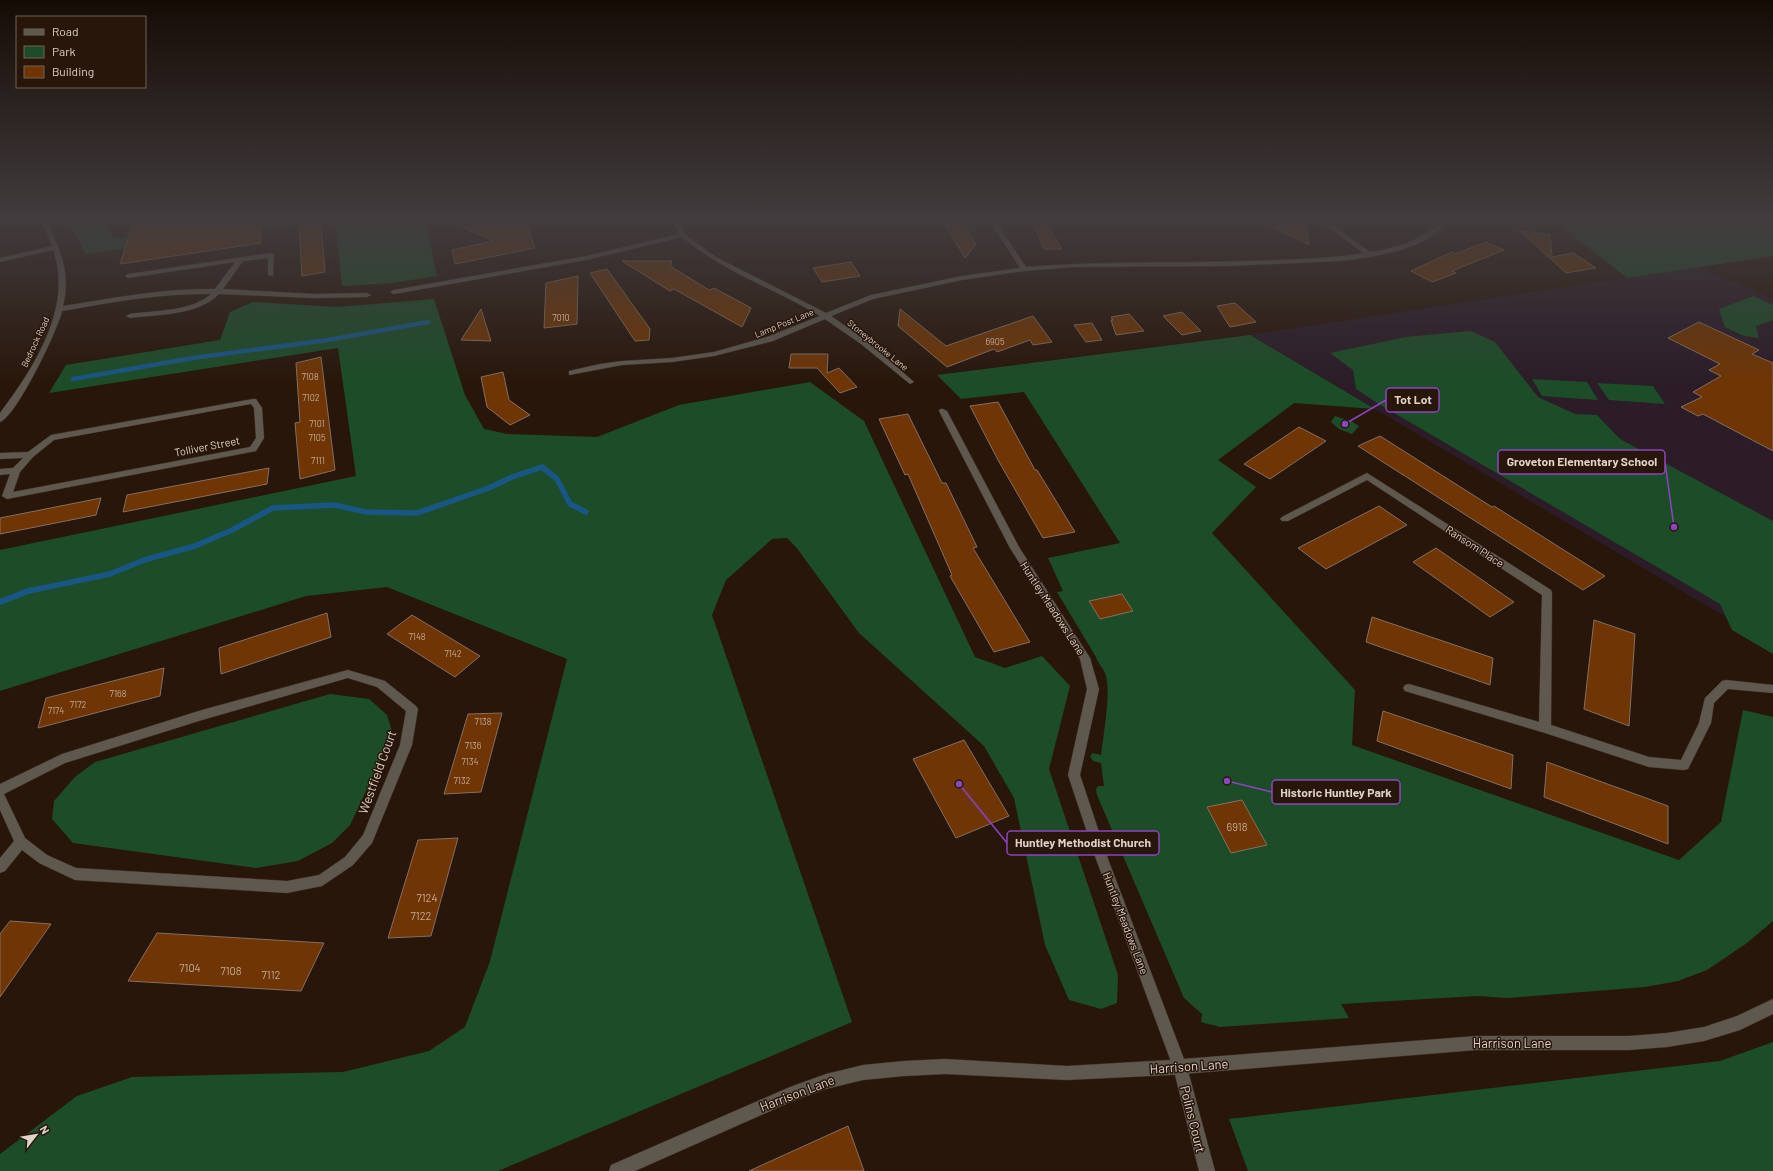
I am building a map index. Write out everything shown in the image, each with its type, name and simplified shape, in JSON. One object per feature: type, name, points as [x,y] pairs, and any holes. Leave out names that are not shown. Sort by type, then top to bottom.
[{"type":"street","name":"Bedrock Road","points":[[0,419],[32,371],[61,309],[62,275]]},
{"type":"street","points":[[128,276],[137,275]]},
{"type":"street","points":[[130,316],[197,306],[208,300],[229,275]]},
{"type":"street","points":[[394,292],[492,275]]},
{"type":"street","name":"Stoneybrooke Lane","points":[[748,275],[784,292],[825,316],[868,345],[910,382]]},
{"type":"street","name":"Lamp Post Lane","points":[[572,373],[600,366],[622,363],[672,360],[714,354],[770,339],[856,302],[895,291],[985,275]]},
{"type":"street","points":[[61,309],[137,296],[217,291],[314,296],[367,295]]},
{"type":"street","name":"Tolliver Street","points":[[254,401],[258,408],[260,438],[253,449],[242,452],[7,496],[16,471],[30,455],[51,438],[254,401]]},
{"type":"street","name":"Huntley Meadows Lane","points":[[943,411],[1015,548],[1085,658],[1093,689],[1074,775],[1102,859],[1180,1067]]},
{"type":"street","points":[[0,456],[30,455]]},
{"type":"street","points":[[0,472],[16,471]]},
{"type":"street","name":"Ransom Place","points":[[1285,519],[1367,476],[1547,593],[1545,728]]},
{"type":"street","name":"Westfield Court","points":[[0,790],[62,760],[202,715],[348,674],[380,684],[412,709],[406,745],[368,839],[349,861],[322,880],[287,887],[75,874],[43,859],[21,842],[0,797]]},
{"type":"street","points":[[1409,688],[1545,728],[1649,762],[1684,765],[1705,723],[1709,701],[1726,684],[1773,689]]},
{"type":"street","points":[[0,867],[21,842]]},
{"type":"street","name":"Harrison Lane","points":[[618,1171],[806,1087],[843,1075],[882,1070],[966,1067],[1062,1074],[1180,1067],[1480,1042],[1608,1043],[1668,1039],[1705,1034],[1732,1027],[1754,1018],[1773,1006]]},
{"type":"street","name":"Polins Court","points":[[1180,1067],[1207,1171]]},
{"type":"shaded area","points":[[1648,275],[1716,275],[1773,299],[1773,645],[1250,335]]},
{"type":"green space","points":[[341,275],[437,275],[437,276],[392,283],[342,286]]},
{"type":"green space","points":[[1623,275],[1649,275],[1627,278]]},
{"type":"green space","points":[[1753,296],[1773,305],[1773,320],[1756,326],[1759,338],[1744,336],[1725,327],[1719,309]]},
{"type":"green space","points":[[434,299],[465,395],[484,429],[507,434],[597,437],[679,405],[810,382],[864,421],[975,657],[1005,668],[1042,656],[1070,686],[1049,769],[1118,975],[1117,1003],[1101,1009],[1069,1000],[1045,945],[1014,798],[984,746],[859,633],[796,547],[787,538],[772,539],[726,580],[712,615],[852,1022],[498,1171],[0,1171],[0,1154],[77,1096],[132,1077],[343,1072],[429,1051],[465,1027],[490,961],[567,659],[387,587],[306,596],[0,691],[0,550],[356,476],[338,348],[49,393],[66,365],[220,340],[230,312],[253,302],[337,307]]},
{"type":"green space","points":[[1471,331],[1495,342],[1538,397],[1575,414],[1597,415],[1620,439],[1773,521],[1773,654],[1732,630],[1720,604],[1377,403],[1356,389],[1353,370],[1330,353],[1406,337]]},
{"type":"green space","points":[[1250,335],[1375,409],[1294,403],[1218,460],[1256,487],[1212,533],[1355,690],[1352,745],[1679,860],[1721,822],[1743,710],[1773,717],[1773,921],[1747,943],[1707,970],[1678,981],[1645,987],[1507,998],[1477,996],[1341,1004],[1349,1018],[1220,1027],[1201,1022],[1202,1014],[1184,998],[1097,795],[1096,789],[1098,786],[1104,786],[1101,763],[1093,761],[1090,756],[1093,753],[1101,755],[1108,690],[1107,680],[1104,671],[1057,592],[1063,591],[1048,558],[1120,543],[1024,392],[961,399],[937,375]]},
{"type":"green space","points":[[1532,379],[1587,382],[1598,400],[1542,396]]},
{"type":"green space","points":[[1597,383],[1653,386],[1665,404],[1609,400]]},
{"type":"green space","points":[[1335,416],[1351,421],[1359,426],[1352,434],[1339,429],[1331,422]]},
{"type":"green space","points":[[330,694],[369,699],[387,715],[393,734],[350,825],[332,843],[298,861],[256,868],[73,843],[52,819],[54,801],[75,777],[95,762]]},
{"type":"green space","points":[[1773,1042],[1773,1171],[1248,1171],[1229,1119],[1720,1061]]},
{"type":"building","points":[[591,275],[611,275],[650,329],[649,340],[635,341]]},
{"type":"building","points":[[644,275],[684,275],[709,290],[714,288],[751,308],[742,327],[674,289],[670,291]]},
{"type":"building","points":[[817,275],[859,275],[860,276],[822,282]]},
{"type":"building","points":[[1418,275],[1452,275],[1432,282]]},
{"type":"building","points":[[578,276],[577,324],[544,328],[546,283]]},
{"type":"building","points":[[1235,303],[1256,322],[1230,327],[1217,306]]},
{"type":"building","points":[[481,309],[491,341],[461,340]]},
{"type":"building","points":[[900,309],[946,346],[1033,316],[1052,342],[1033,345],[1030,340],[997,352],[994,349],[947,367],[898,326]]},
{"type":"building","points":[[1182,312],[1201,331],[1182,335],[1163,316]]},
{"type":"building","points":[[1129,314],[1144,331],[1116,335],[1111,317]]},
{"type":"building","points":[[1699,322],[1759,350],[1752,354],[1773,363],[1773,451],[1703,414],[1698,416],[1681,407],[1702,397],[1693,392],[1721,376],[1709,370],[1720,364],[1668,338]]},
{"type":"building","points":[[1092,323],[1102,340],[1086,342],[1074,325]]},
{"type":"building","points":[[791,354],[828,354],[827,373],[839,368],[857,387],[840,393],[817,368],[789,368]]},
{"type":"building","points":[[321,357],[335,470],[300,479],[295,423],[300,422],[296,363]]},
{"type":"building","points":[[503,372],[509,400],[530,415],[510,425],[487,407],[481,377]]},
{"type":"building","points":[[998,402],[1035,470],[1037,470],[1075,532],[1043,538],[998,460],[970,406]]},
{"type":"building","points":[[908,414],[942,483],[946,483],[977,547],[973,548],[1030,642],[994,652],[950,576],[952,575],[908,474],[905,475],[879,419]]},
{"type":"building","points":[[1299,427],[1326,441],[1270,479],[1244,464]]},
{"type":"building","points":[[1380,436],[1605,576],[1583,590],[1358,446]]},
{"type":"building","points":[[269,468],[267,484],[123,512],[127,495]]},
{"type":"building","points":[[101,498],[96,515],[0,534],[0,518]]},
{"type":"building","points":[[1379,506],[1407,525],[1326,569],[1298,548]]},
{"type":"building","points":[[1436,548],[1514,602],[1490,617],[1413,562]]},
{"type":"building","points":[[1122,594],[1133,611],[1100,619],[1089,601]]},
{"type":"building","points":[[327,613],[331,637],[221,674],[219,648]]},
{"type":"building","points":[[412,615],[480,656],[455,677],[387,634]]},
{"type":"building","points":[[1372,617],[1493,658],[1490,685],[1366,642]]},
{"type":"building","points":[[1594,620],[1635,634],[1629,726],[1584,709]]},
{"type":"building","points":[[164,668],[160,696],[38,728],[46,698]]},
{"type":"building","points":[[1383,711],[1513,755],[1511,789],[1377,741]]},
{"type":"building","points":[[502,713],[481,792],[444,794],[468,714]]},
{"type":"building","points":[[964,740],[1009,816],[956,838],[913,759]]},
{"type":"building","points":[[1547,762],[1668,806],[1668,844],[1544,797]]},
{"type":"building","points":[[1242,800],[1267,845],[1231,853],[1207,807]]},
{"type":"building","points":[[458,838],[431,936],[388,938],[418,840]]},
{"type":"building","points":[[10,921],[51,924],[0,997],[0,934]]},
{"type":"building","points":[[157,933],[324,943],[301,991],[128,981]]},
{"type":"building","points":[[848,1126],[864,1171],[749,1171]]},
{"type":"waterway","points":[[73,379],[193,358],[328,340],[428,322]]},
{"type":"waterway","points":[[29,591],[110,574],[144,560],[195,546],[232,530],[273,508],[334,505],[366,512],[417,513],[489,488],[512,477],[542,467],[557,479],[570,504],[586,512]]},
{"type":"waterway","points":[[0,602],[31,590]]},
{"type":"place","name":"Tot Lot","points":[[1345,424]]},
{"type":"place","name":"Groveton Elementary School","points":[[1674,527]]},
{"type":"place","name":"Historic Huntley Park","points":[[1227,781]]},
{"type":"place","name":"Huntley Methodist Church","points":[[959,784]]}]
